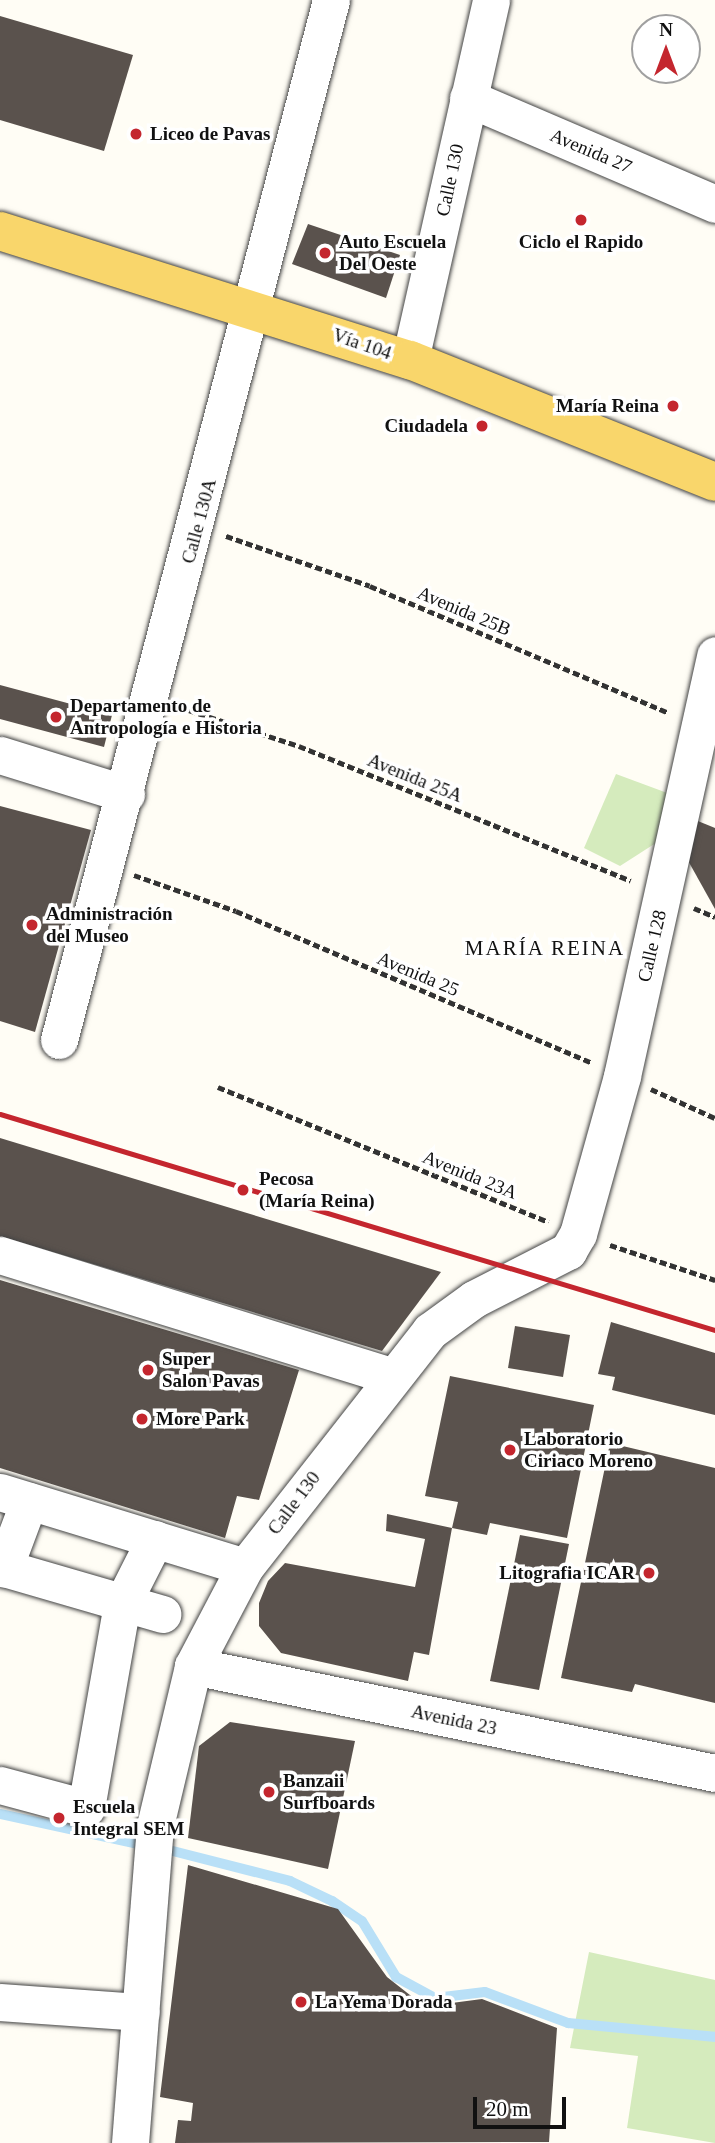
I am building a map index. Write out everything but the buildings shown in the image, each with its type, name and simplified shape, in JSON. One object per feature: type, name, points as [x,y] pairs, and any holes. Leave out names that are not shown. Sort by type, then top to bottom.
[{"type":"main road","name":"Vía 104","points":[[0,231],[255,309],[410,360],[715,482]]},
{"type":"street","name":"Calle 130A","points":[[59,1040],[255,309],[331,0]]},
{"type":"street","name":"Calle 130","points":[[410,360],[491,0]]},
{"type":"street","name":"Avenida 27","points":[[468,98],[715,204]]},
{"type":"street","name":"Calle 128","points":[[578,1234],[622,1076],[715,655]]},
{"type":"street","points":[[0,755],[126,794]]},
{"type":"street","name":"Calle 130","points":[[130,2143],[155,1826],[193,1666],[245,1567],[390,1376],[430,1331],[474,1299],[568,1251],[578,1234]]},
{"type":"street","points":[[0,1255],[390,1376]]},
{"type":"street","points":[[162,1614],[4,1569],[14,1496],[245,1567]]},
{"type":"street","points":[[0,1785],[86,1808],[122,1604],[155,1539]]},
{"type":"street","name":"Avenida 23","points":[[193,1666],[715,1773]]},
{"type":"street","points":[[0,2002],[141,2012]]},
{"type":"path","name":"Avenida 25B","points":[[198,526],[370,586],[699,726]]},
{"type":"path","name":"Avenida 25A","points":[[152,698],[299,746],[663,894]]},
{"type":"path","name":"Avenida 25","points":[[107,866],[236,911],[715,1118]]},
{"type":"path","name":"Avenida 23A","points":[[218,1087],[578,1234],[715,1280]]},
{"type":"green space","points":[[616,774],[670,794],[659,841],[620,866],[584,848]]},
{"type":"green space","points":[[589,1952],[715,1980],[715,2143],[627,2128],[638,2056],[570,2048]]},
{"type":"waterway","points":[[0,1814],[147,1846]]},
{"type":"waterway","points":[[161,1848],[290,1881],[332,1901],[362,1921],[396,1977],[435,1998],[485,1992],[568,2023],[715,2037]]},
{"type":"railway","points":[[0,1114],[715,1330]]},
{"type":"place","name":"Liceo de Pavas","points":[[136,134]]},
{"type":"place","name":"Ciclo el Rapido","points":[[581,220]]},
{"type":"place","name":"Auto Escuela Del Oeste","points":[[325,253]]},
{"type":"place","name":"María Reina","points":[[673,406]]},
{"type":"place","name":"Ciudadela","points":[[482,426]]},
{"type":"place","name":"Departamento de Antropología e Historia","points":[[56,717]]},
{"type":"place","name":"Administración del Museo","points":[[32,925]]},
{"type":"place","name":"Pecosa (María Reina)","points":[[243,1190]]},
{"type":"place","name":"Super Salon Pavas","points":[[148,1370]]},
{"type":"place","name":"More Park","points":[[142,1419]]},
{"type":"place","name":"Laboratorio Ciriaco Moreno","points":[[510,1450]]},
{"type":"place","name":"Litografia ICAR","points":[[649,1573]]},
{"type":"place","name":"Banzaii Surfboards","points":[[269,1792]]},
{"type":"place","name":"Escuela Integral SEM","points":[[59,1818]]},
{"type":"place","name":"La Yema Dorada","points":[[301,2002]]},
{"type":"district","name":"MARÍA REINA","points":[[545,948]]}]
